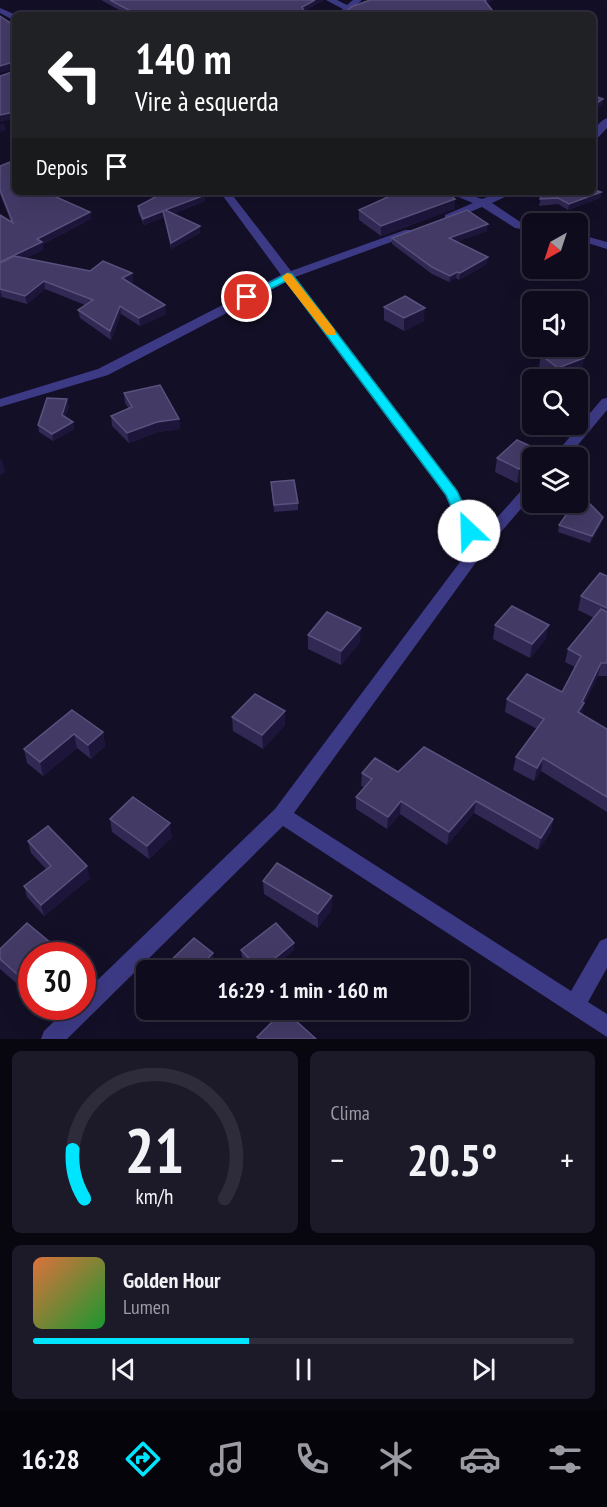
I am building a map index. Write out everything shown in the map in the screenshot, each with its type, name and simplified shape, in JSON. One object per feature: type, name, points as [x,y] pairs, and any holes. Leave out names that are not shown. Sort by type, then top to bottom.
[{"type":"street","points":[[330,0],[348,8]]},
{"type":"street","points":[[343,12],[358,0]]},
{"type":"street","points":[[596,136],[607,122]]},
{"type":"street","points":[[227,195],[452,494],[477,550]]},
{"type":"street","points":[[460,195],[485,204],[522,226]]},
{"type":"street","points":[[441,220],[504,195]]},
{"type":"street","points":[[0,403],[103,372],[288,276],[419,228]]},
{"type":"street","points":[[588,240],[607,246]]},
{"type":"street","points":[[568,447],[607,402]]},
{"type":"street","points":[[52,1039],[282,815],[477,550],[522,498]]},
{"type":"street","points":[[282,815],[607,1026]]},
{"type":"street","points":[[575,1005],[607,948]]},
{"type":"building","points":[[110,0],[315,0],[302,7],[304,12],[132,12]]},
{"type":"building","points":[[370,0],[486,0],[494,12],[349,12],[348,10]]},
{"type":"building","points":[[0,16],[12,24],[12,62],[0,66]]},
{"type":"building","points":[[12,72],[12,113],[0,115],[0,76]]},
{"type":"building","points":[[596,96],[603,99],[596,103]]},
{"type":"building","points":[[12,161],[12,195],[52,195],[90,212],[37,239],[42,242],[0,262],[0,215],[13,223],[0,190],[0,166]]},
{"type":"building","points":[[159,195],[205,195],[165,210],[200,226],[171,243],[163,211],[143,219],[138,206]]},
{"type":"building","points":[[392,195],[449,195],[455,199],[381,226],[359,210]]},
{"type":"building","points":[[541,195],[593,195],[569,204],[558,198],[540,199]]},
{"type":"building","points":[[467,210],[488,224],[449,238],[488,257],[460,273],[457,272],[450,276],[432,267],[392,238]]},
{"type":"building","points":[[14,256],[90,271],[103,261],[132,273],[122,278],[165,305],[139,318],[120,306],[110,331],[78,310],[93,300],[44,281],[25,296],[0,289],[0,263]]},
{"type":"building","points":[[405,296],[425,308],[404,318],[384,307]]},
{"type":"building","points":[[544,357],[584,358],[558,368]]},
{"type":"building","points":[[160,385],[179,419],[157,422],[127,433],[111,416],[132,407],[124,393]]},
{"type":"building","points":[[47,398],[67,399],[62,415],[73,422],[52,434],[38,425]]},
{"type":"building","points":[[517,440],[532,447],[522,447],[522,466],[519,469],[497,458]]},
{"type":"building","points":[[294,480],[298,503],[274,505],[271,482]]},
{"type":"building","points":[[588,502],[603,517],[592,536],[559,525],[567,513],[588,513]]},
{"type":"building","points":[[600,573],[607,576],[607,608],[581,596]]},
{"type":"building","points":[[512,606],[549,625],[532,644],[495,625]]},
{"type":"building","points":[[601,609],[607,612],[607,663],[601,663],[578,712],[607,729],[607,797],[543,758],[537,768],[516,757],[544,719],[507,699],[527,674],[562,692],[581,656],[568,649]]},
{"type":"building","points":[[327,612],[361,628],[341,651],[308,635]]},
{"type":"building","points":[[255,694],[285,711],[262,735],[232,717]]},
{"type":"building","points":[[72,710],[103,732],[88,745],[74,734],[40,762],[24,749]]},
{"type":"building","points":[[424,747],[553,819],[541,838],[476,801],[449,832],[401,801],[388,817],[356,797],[372,779],[362,773],[375,758],[398,772]]},
{"type":"building","points":[[133,797],[170,823],[147,846],[110,819]]},
{"type":"building","points":[[48,826],[87,866],[41,905],[24,886],[51,866],[28,841]]},
{"type":"building","points":[[277,863],[332,896],[318,914],[263,881]]},
{"type":"building","points":[[27,923],[50,942],[18,942],[18,975],[0,959],[0,949]]},
{"type":"building","points":[[276,923],[294,943],[273,960],[250,960],[241,950]]},
{"type":"building","points":[[194,938],[213,953],[206,960],[171,960]]},
{"type":"building","points":[[274,1020],[295,1020],[316,1039],[259,1039],[257,1037]]},
{"type":"slow traffic","points":[[287,277],[331,332]]},
{"type":"route","points":[[247,297],[288,276],[452,494],[469,531]]}]
